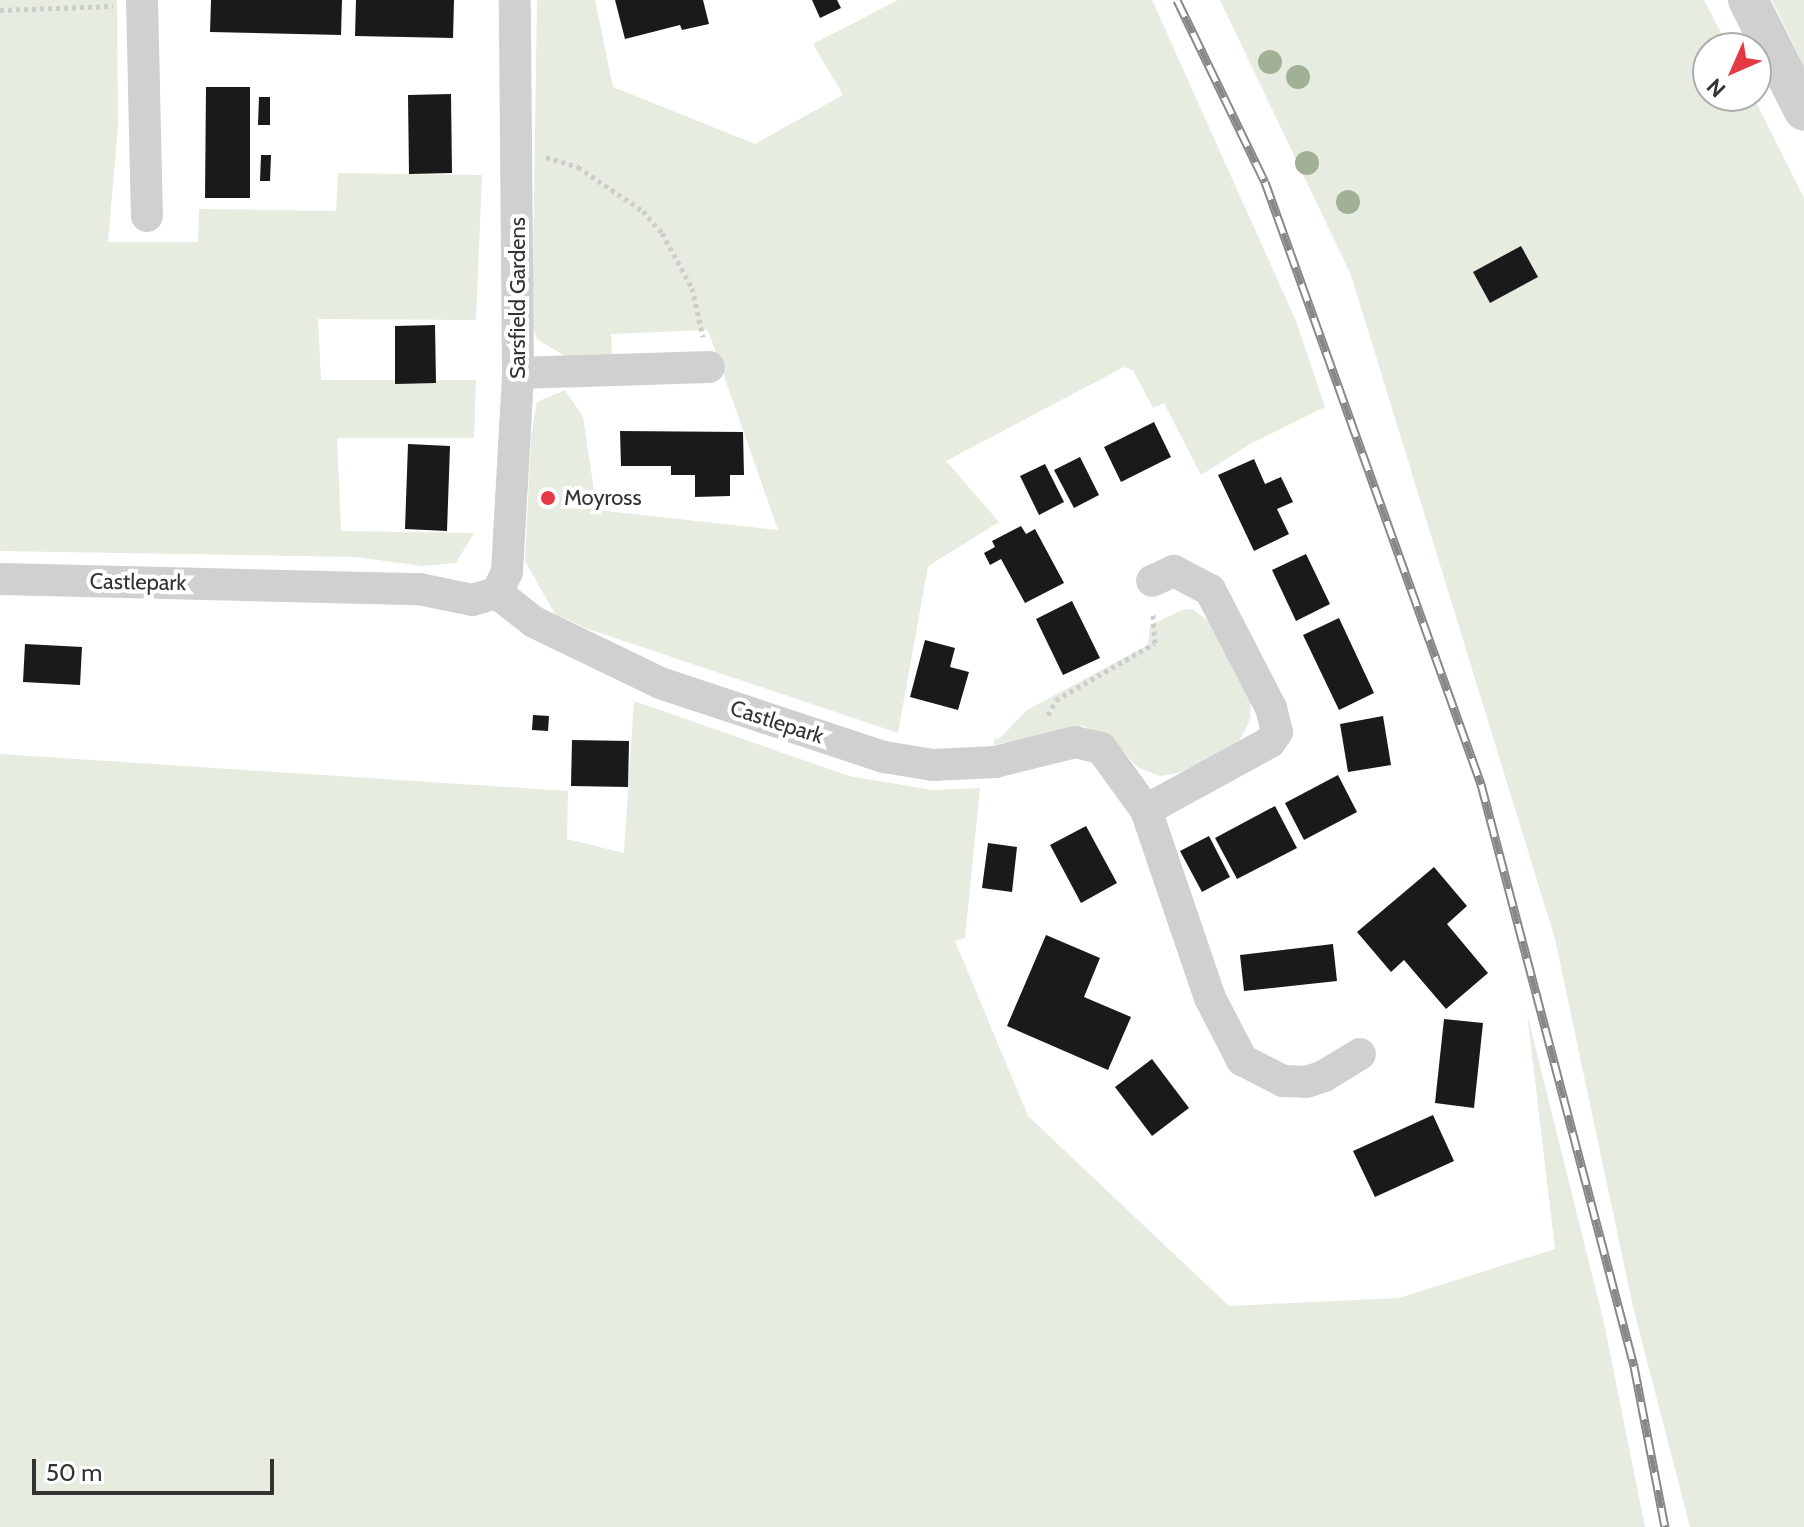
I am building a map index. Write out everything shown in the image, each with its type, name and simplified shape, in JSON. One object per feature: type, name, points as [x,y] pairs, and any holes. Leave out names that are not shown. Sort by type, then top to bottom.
[{"type":"street","name":"Sarsfield Gardens","points":[[497,593],[507,572],[518,373],[515,0]]},
{"type":"street","points":[[1748,0],[1804,111]]},
{"type":"street","points":[[142,3],[147,216]]},
{"type":"street","points":[[518,373],[709,367]]},
{"type":"street","points":[[1146,810],[1270,742],[1277,732],[1271,708],[1210,590],[1174,571],[1152,581]]},
{"type":"street","name":"Castlepark","points":[[0,579],[419,589],[472,600],[497,593],[534,622],[660,683],[884,757],[933,765],[995,762],[1075,742],[1101,748],[1146,810],[1210,998],[1242,1060],[1283,1081],[1306,1082],[1324,1076],[1360,1054]]},
{"type":"path","points":[[0,10],[142,3]]},
{"type":"path","points":[[517,153],[553,158],[578,167],[643,211],[662,233],[692,288],[709,367]]},
{"type":"path","points":[[1028,755],[1056,700],[1155,643],[1152,581]]},
{"type":"shaded area","points":[[0,0],[117,0],[118,127],[108,242],[198,242],[199,209],[336,211],[338,173],[482,175],[476,320],[318,319],[321,380],[476,380],[474,438],[337,438],[341,531],[474,533],[456,563],[423,566],[355,557],[0,551]]},
{"type":"shaded area","points":[[537,0],[595,0],[613,87],[755,144],[843,95],[813,44],[898,0],[1152,0],[1296,321],[1325,407],[1250,444],[1201,475],[1164,403],[1153,408],[1133,370],[1124,367],[946,461],[999,522],[928,566],[898,733],[588,629],[555,614],[525,561],[531,437],[537,402],[565,390],[583,417],[597,510],[778,530],[708,330],[611,334],[612,355],[565,356],[537,339],[532,324]]},
{"type":"shaded area","points":[[1220,0],[1704,0],[1721,32],[1692,32],[1692,112],[1761,112],[1804,198],[1804,1527],[1690,1527],[1633,1307],[1555,939],[1351,275]]},
{"type":"shaded area","points":[[1772,0],[1804,0],[1804,66]]},
{"type":"shaded area","points":[[1193,609],[1212,624],[1251,697],[1250,720],[1238,743],[1205,762],[1160,776],[1137,767],[1116,743],[1083,726],[994,745],[994,739],[1000,738],[1027,710],[1148,645],[1150,625],[1182,610]]},
{"type":"shaded area","points":[[634,701],[849,776],[933,790],[980,788],[965,938],[955,941],[1028,1116],[1229,1306],[1399,1298],[1555,1249],[1527,1013],[1604,1323],[1645,1527],[0,1527],[0,754],[568,791],[567,839],[624,853]]},
{"type":"building","points":[[211,0],[342,0],[341,35],[210,32]]},
{"type":"building","points":[[356,0],[454,0],[453,38],[355,36]]},
{"type":"building","points":[[615,0],[703,0],[709,24],[682,30],[680,25],[625,39]]},
{"type":"building","points":[[812,0],[837,0],[841,8],[820,18]]},
{"type":"building","points":[[206,87],[250,87],[250,198],[205,198]]},
{"type":"building","points":[[451,94],[452,173],[409,174],[408,95]]},
{"type":"building","points":[[259,97],[270,97],[270,125],[258,125]]},
{"type":"building","points":[[261,155],[271,155],[270,181],[260,181]]},
{"type":"building","points":[[1521,246],[1538,277],[1490,303],[1473,272]]},
{"type":"building","points":[[435,325],[436,383],[395,384],[395,326]]},
{"type":"building","points":[[1154,422],[1171,457],[1121,482],[1104,447]]},
{"type":"building","points":[[620,431],[743,432],[744,475],[730,475],[730,496],[695,497],[695,475],[671,475],[671,466],[621,466]]},
{"type":"building","points":[[408,444],[450,446],[447,531],[405,529]]},
{"type":"building","points":[[1080,457],[1099,495],[1074,508],[1054,470]]},
{"type":"building","points":[[1254,459],[1265,484],[1281,477],[1293,502],[1277,509],[1289,534],[1254,551],[1218,475]]},
{"type":"building","points":[[1045,464],[1064,502],[1039,515],[1020,476]]},
{"type":"building","points":[[1021,526],[1026,534],[1035,529],[1064,583],[1025,603],[1001,559],[990,565],[984,553],[995,547],[992,541]]},
{"type":"building","points":[[1306,554],[1330,604],[1296,621],[1272,570]]},
{"type":"building","points":[[1072,601],[1100,658],[1063,675],[1036,619]]},
{"type":"building","points":[[1339,618],[1374,693],[1339,710],[1303,635]]},
{"type":"building","points":[[925,640],[955,648],[950,667],[969,672],[958,710],[910,697]]},
{"type":"building","points":[[25,644],[82,647],[80,685],[23,682]]},
{"type":"building","points":[[533,715],[549,716],[548,731],[532,730]]},
{"type":"building","points":[[1383,716],[1391,765],[1348,772],[1340,724]]},
{"type":"building","points":[[572,740],[629,741],[628,787],[571,786]]},
{"type":"building","points":[[1338,775],[1357,812],[1304,840],[1285,803]]},
{"type":"building","points":[[1275,806],[1297,848],[1237,879],[1215,838]]},
{"type":"building","points":[[1086,826],[1117,883],[1081,903],[1050,845]]},
{"type":"building","points":[[1209,836],[1230,877],[1202,892],[1180,851]]},
{"type":"building","points":[[988,843],[1017,847],[1012,892],[982,888]]},
{"type":"building","points":[[1434,867],[1467,906],[1447,924],[1488,973],[1446,1009],[1404,960],[1391,972],[1357,932]]},
{"type":"building","points":[[1046,935],[1100,958],[1084,997],[1131,1017],[1108,1070],[1007,1026]]},
{"type":"building","points":[[1333,944],[1337,981],[1244,991],[1240,955]]},
{"type":"building","points":[[1444,1019],[1483,1023],[1474,1108],[1435,1103]]},
{"type":"building","points":[[1152,1059],[1189,1108],[1152,1136],[1115,1087]]},
{"type":"building","points":[[1433,1115],[1454,1161],[1375,1197],[1353,1151]]},
{"type":"railway","points":[[1177,0],[1265,182],[1481,784],[1634,1366],[1665,1527]]},
{"type":"place","name":"Moyross","points":[[548,498]]}]
